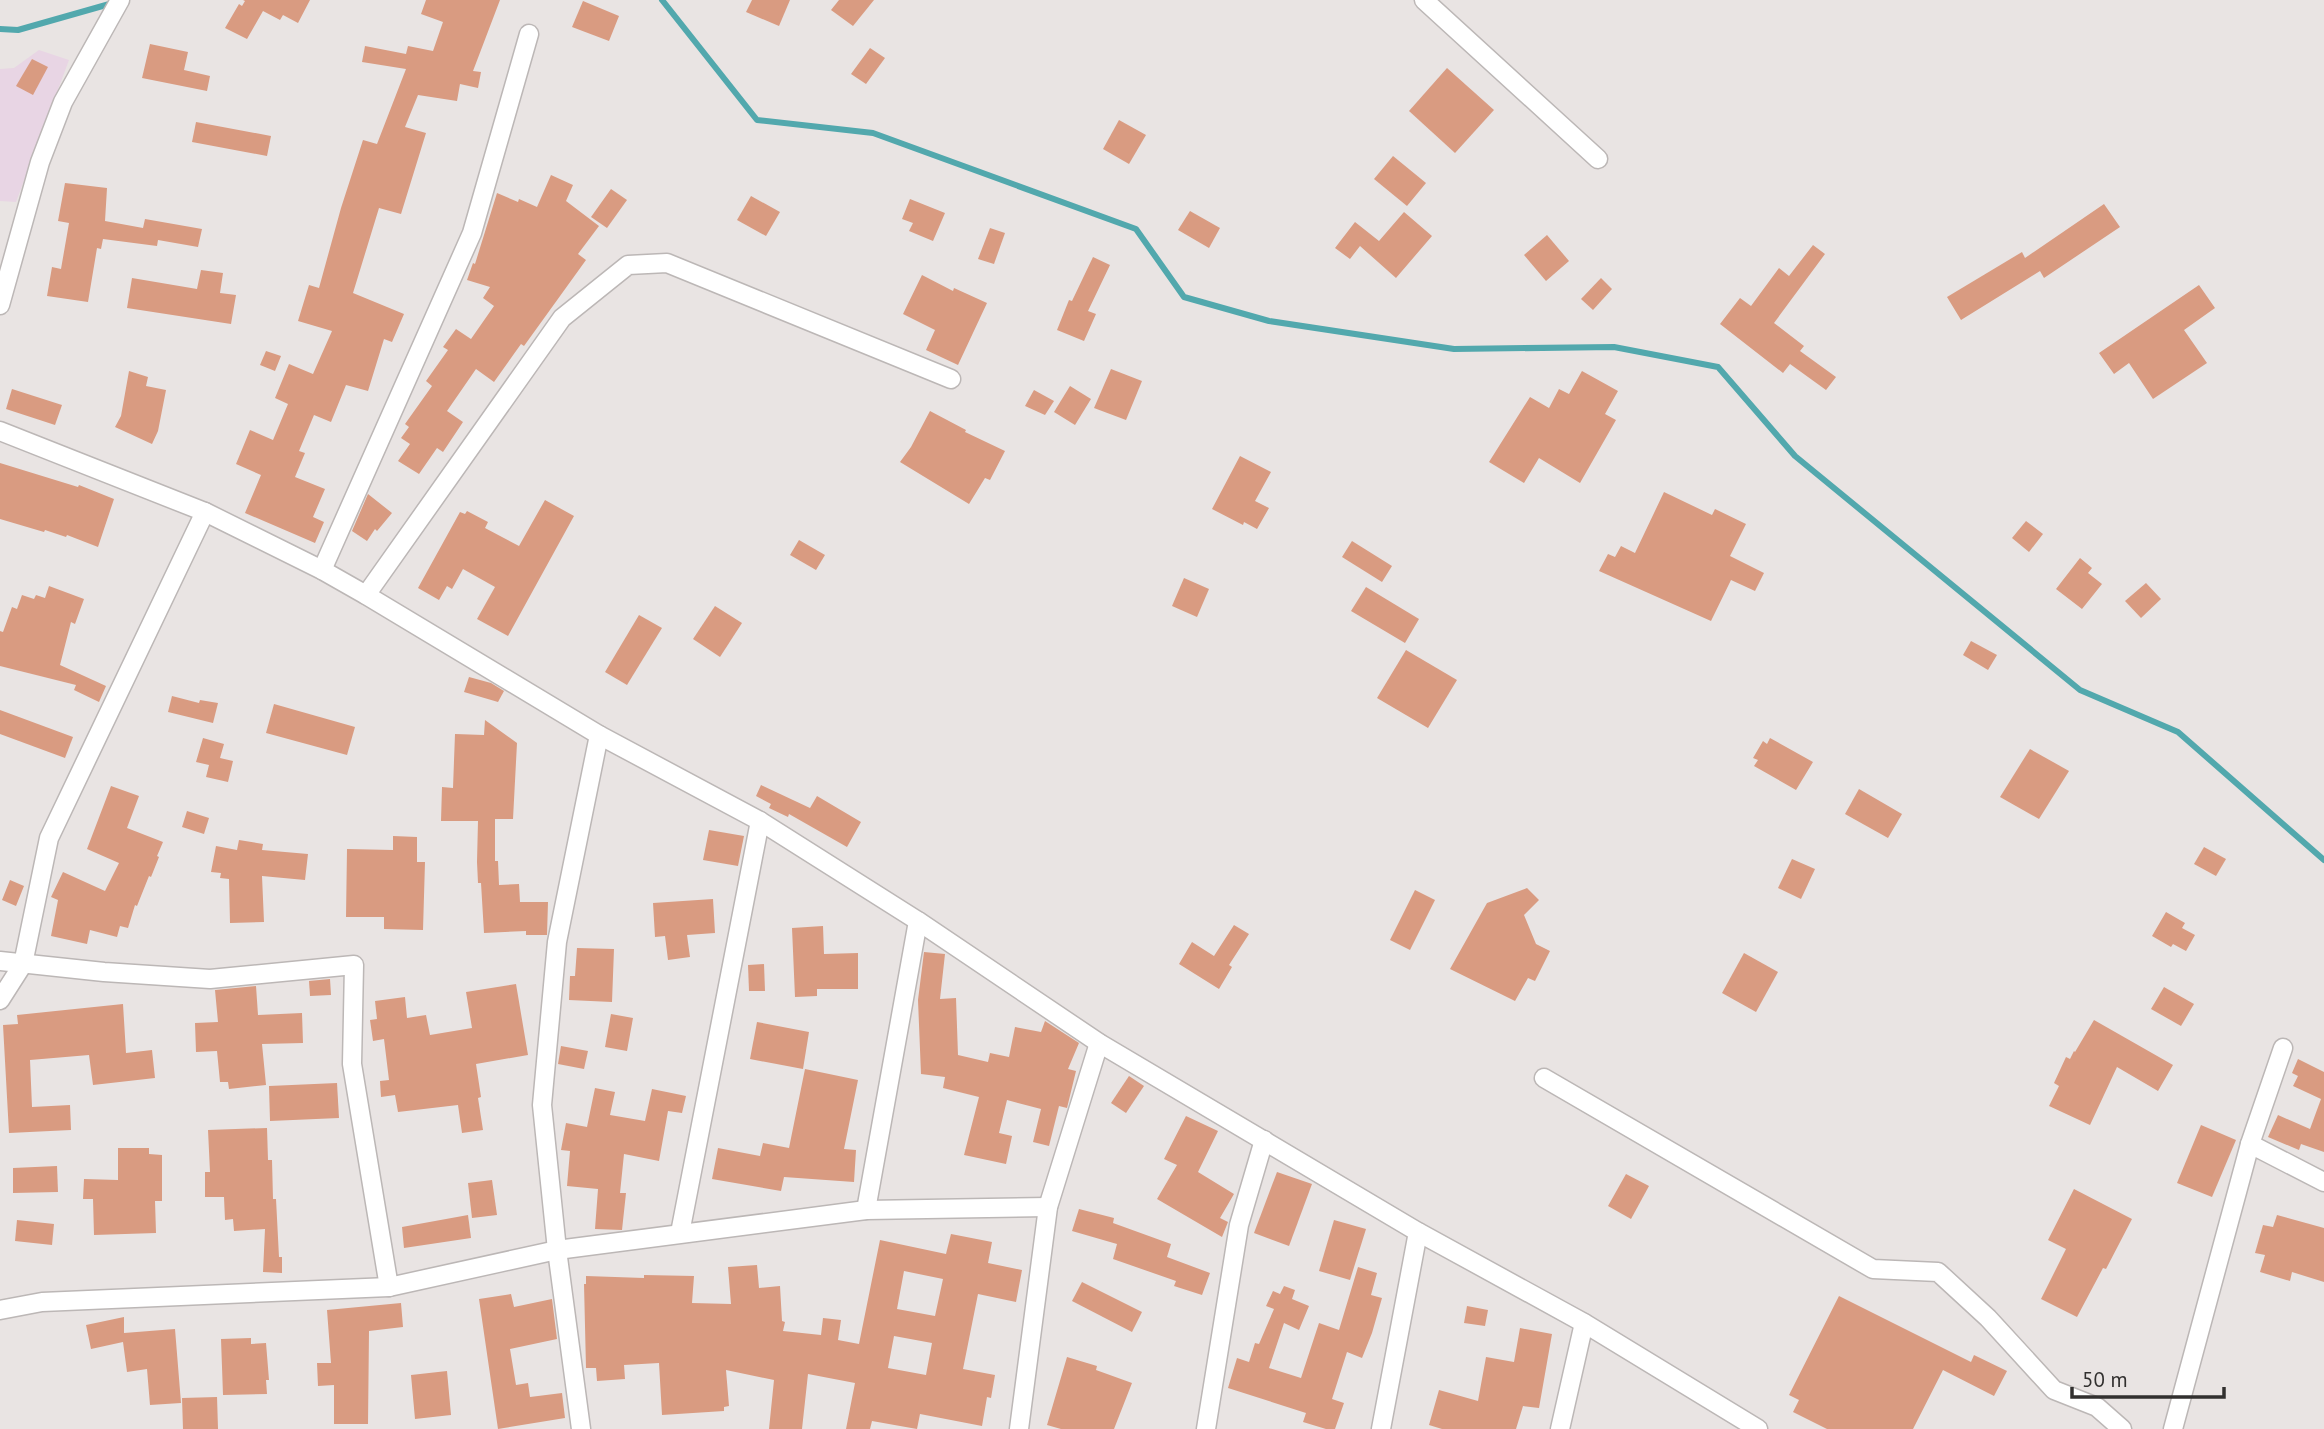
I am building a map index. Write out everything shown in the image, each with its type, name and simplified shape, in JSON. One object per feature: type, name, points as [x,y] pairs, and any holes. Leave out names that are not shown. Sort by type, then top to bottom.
[{"type":"street","points":[[0,305],[40,162],[63,102],[120,0]]},
{"type":"street","points":[[1423,0],[1598,159]]},
{"type":"street","points":[[322,570],[472,233],[529,34]]},
{"type":"street","points":[[366,595],[562,317],[628,265],[667,262],[951,379]]},
{"type":"street","points":[[0,432],[205,512],[322,570],[599,735],[760,821],[918,921],[1099,1043],[1418,1232],[1584,1324],[1758,1429]]},
{"type":"street","points":[[0,1000],[23,964],[49,838],[205,512]]},
{"type":"street","points":[[581,1429],[542,1105],[557,943],[599,735]]},
{"type":"street","points":[[680,1233],[760,821]]},
{"type":"street","points":[[866,1210],[918,921]]},
{"type":"street","points":[[0,961],[210,979],[354,965],[352,1064],[389,1287]]},
{"type":"street","points":[[1019,1429],[1048,1207],[1099,1043]]},
{"type":"street","points":[[2173,1429],[2249,1144],[2283,1048]]},
{"type":"street","points":[[1544,1078],[1873,1269],[1938,1272],[1988,1318],[2053,1390],[2097,1407],[2122,1429]]},
{"type":"street","points":[[1206,1429],[1239,1226],[1264,1140]]},
{"type":"street","points":[[2249,1144],[2324,1182]]},
{"type":"street","points":[[0,1310],[43,1302],[389,1287],[558,1250],[866,1210],[1048,1207]]},
{"type":"street","points":[[1381,1429],[1418,1232]]},
{"type":"street","points":[[1560,1429],[1584,1324]]},
{"type":"shaded area","points":[[39,50],[69,60],[16,202],[0,201],[0,69],[14,68]]},
{"type":"building","points":[[243,0],[310,0],[298,23],[283,15],[280,20],[263,11],[247,39],[225,28],[239,4],[242,6],[245,1]]},
{"type":"building","points":[[426,0],[500,0],[473,71],[481,72],[478,88],[460,84],[457,101],[418,95],[405,127],[426,133],[401,214],[379,208],[353,293],[404,314],[392,342],[384,339],[368,391],[346,385],[331,422],[314,415],[299,451],[305,453],[295,477],[325,489],[313,517],[324,522],[315,543],[245,513],[261,475],[236,464],[250,430],[273,440],[288,404],[275,398],[289,364],[313,374],[332,331],[298,321],[309,285],[319,288],[363,140],[377,144],[406,69],[362,62],[365,46],[406,54],[408,46],[433,51],[443,22],[421,14]]},
{"type":"building","points":[[752,0],[790,0],[779,26],[746,12]]},
{"type":"building","points":[[839,0],[874,0],[853,26],[831,10]]},
{"type":"building","points":[[583,1],[619,16],[609,41],[572,27]]},
{"type":"building","points":[[150,44],[188,52],[184,70],[210,76],[207,91],[142,78]]},
{"type":"building","points":[[870,48],[885,58],[866,84],[851,74]]},
{"type":"building","points":[[32,59],[48,67],[33,95],[16,86]]},
{"type":"building","points":[[1447,68],[1494,110],[1455,153],[1409,111]]},
{"type":"building","points":[[1119,120],[1146,135],[1129,164],[1103,149]]},
{"type":"building","points":[[196,122],[271,136],[267,156],[192,142]]},
{"type":"building","points":[[1393,156],[1426,183],[1407,206],[1374,179]]},
{"type":"building","points":[[551,175],[573,185],[566,201],[599,226],[578,254],[586,260],[524,346],[521,344],[494,382],[476,369],[447,411],[463,422],[443,452],[437,448],[419,474],[398,461],[410,444],[401,438],[409,427],[405,424],[432,386],[426,381],[448,350],[443,347],[456,329],[471,339],[494,306],[483,298],[490,287],[467,280],[473,263],[475,264],[497,193],[537,207]]},
{"type":"building","points":[[65,183],[107,188],[105,221],[143,228],[145,219],[202,229],[198,247],[158,240],[157,246],[103,239],[101,249],[97,248],[88,302],[47,296],[52,267],[61,269],[69,223],[58,221]]},
{"type":"building","points":[[611,189],[627,200],[607,228],[591,217]]},
{"type":"building","points":[[751,196],[780,212],[766,236],[737,220]]},
{"type":"building","points":[[910,199],[945,213],[933,241],[909,231],[913,223],[902,219]]},
{"type":"building","points":[[2104,204],[2120,227],[2044,278],[2040,271],[1961,320],[1947,297],[2022,252],[2025,258]]},
{"type":"building","points":[[1190,211],[1220,228],[1209,248],[1178,230]]},
{"type":"building","points":[[1404,212],[1432,236],[1396,278],[1360,246],[1350,259],[1335,248],[1355,222],[1379,241]]},
{"type":"building","points":[[990,228],[1005,233],[994,264],[978,259]]},
{"type":"building","points":[[1547,235],[1569,261],[1546,281],[1524,255]]},
{"type":"building","points":[[1813,245],[1825,254],[1774,323],[1804,346],[1800,351],[1836,377],[1826,390],[1790,364],[1783,373],[1720,324],[1740,298],[1751,306],[1779,268],[1789,276]]},
{"type":"building","points":[[1093,257],[1110,265],[1088,311],[1096,314],[1084,341],[1057,330],[1069,300],[1072,301]]},
{"type":"building","points":[[201,270],[223,273],[220,293],[236,295],[231,324],[127,308],[132,278],[197,289]]},
{"type":"building","points":[[922,275],[953,291],[954,288],[987,303],[958,365],[926,350],[935,330],[903,314]]},
{"type":"building","points":[[1601,278],[1612,289],[1593,310],[1581,299]]},
{"type":"building","points":[[2199,285],[2215,308],[2184,330],[2207,363],[2153,399],[2129,363],[2114,374],[2099,353]]},
{"type":"building","points":[[266,351],[281,356],[275,371],[260,365]]},
{"type":"building","points":[[1111,369],[1142,381],[1126,420],[1094,408]]},
{"type":"building","points":[[129,371],[148,377],[146,386],[166,390],[158,431],[152,444],[115,427],[121,416]]},
{"type":"building","points":[[1582,371],[1618,391],[1605,414],[1616,420],[1580,483],[1539,458],[1524,483],[1489,462],[1530,397],[1549,408],[1559,389],[1569,394]]},
{"type":"building","points":[[1070,386],[1091,399],[1075,425],[1054,412]]},
{"type":"building","points":[[12,389],[62,405],[55,425],[6,409]]},
{"type":"building","points":[[1034,390],[1054,401],[1045,415],[1025,406]]},
{"type":"building","points":[[930,411],[1005,451],[990,480],[985,478],[969,504],[900,462]]},
{"type":"building","points":[[1240,456],[1271,472],[1255,501],[1269,508],[1257,529],[1212,509]]},
{"type":"building","points":[[0,463],[78,487],[79,485],[114,499],[98,547],[67,535],[66,537],[45,530],[44,532],[0,519]]},
{"type":"building","points":[[1664,492],[1712,515],[1715,509],[1746,524],[1730,556],[1764,573],[1755,591],[1731,580],[1711,621],[1599,571],[1608,554],[1615,557],[1621,546],[1635,553]]},
{"type":"building","points":[[368,494],[392,513],[367,541],[352,531]]},
{"type":"building","points":[[545,500],[574,516],[508,636],[477,619],[495,587],[463,569],[452,589],[447,586],[439,600],[418,588],[460,512],[465,514],[467,511],[488,522],[485,528],[519,546]]},
{"type":"building","points":[[2026,521],[2043,534],[2029,552],[2012,538]]},
{"type":"building","points":[[799,540],[825,555],[816,570],[790,555]]},
{"type":"building","points":[[1352,541],[1392,566],[1382,582],[1342,557]]},
{"type":"building","points":[[2080,558],[2092,568],[2088,573],[2102,584],[2082,609],[2056,589]]},
{"type":"building","points":[[1184,578],[1209,589],[1197,617],[1172,606]]},
{"type":"building","points":[[2146,583],[2161,599],[2141,618],[2125,601]]},
{"type":"building","points":[[49,586],[84,599],[75,624],[71,622],[60,665],[106,686],[99,702],[74,690],[76,685],[0,666],[0,631],[3,632],[12,607],[17,609],[22,595],[34,599],[36,595],[45,598]]},
{"type":"building","points":[[1366,587],[1419,619],[1405,643],[1351,611]]},
{"type":"building","points":[[715,606],[742,623],[720,657],[693,639]]},
{"type":"building","points":[[639,615],[662,628],[627,685],[605,672]]},
{"type":"building","points":[[1971,641],[1997,655],[1988,670],[1963,655]]},
{"type":"building","points":[[1406,650],[1457,680],[1428,728],[1377,698]]},
{"type":"building","points":[[469,677],[491,683],[504,691],[498,702],[464,692]]},
{"type":"building","points":[[172,696],[199,703],[200,700],[218,703],[213,723],[168,712]]},
{"type":"building","points":[[274,704],[355,727],[347,755],[266,733]]},
{"type":"building","points":[[0,710],[73,737],[65,758],[0,734]]},
{"type":"building","points":[[485,720],[517,743],[513,819],[495,819],[495,861],[498,861],[499,885],[519,884],[520,902],[548,902],[547,935],[526,935],[526,931],[484,933],[481,883],[478,883],[478,821],[441,821],[442,787],[453,788],[455,734],[484,735]]},
{"type":"building","points":[[203,738],[224,744],[220,758],[233,761],[228,782],[206,777],[209,765],[196,762]]},
{"type":"building","points":[[1770,738],[1813,762],[1796,790],[1754,766],[1758,760],[1753,758],[1763,741],[1767,744]]},
{"type":"building","points":[[2030,749],[2069,771],[2039,819],[2000,797]]},
{"type":"building","points":[[761,785],[810,808],[817,796],[861,822],[847,847],[789,814],[788,817],[769,808],[771,804],[756,796]]},
{"type":"building","points":[[111,786],[139,796],[127,828],[163,842],[151,877],[149,876],[137,906],[135,905],[128,928],[120,926],[117,937],[90,930],[87,944],[51,936],[58,900],[51,897],[63,872],[105,891],[119,863],[87,849]]},
{"type":"building","points":[[1859,789],[1902,814],[1888,838],[1845,814]]},
{"type":"building","points":[[187,811],[209,818],[204,834],[182,827]]},
{"type":"building","points":[[709,830],[744,836],[738,866],[703,860]]},
{"type":"building","points":[[393,836],[417,837],[417,862],[425,862],[423,930],[384,929],[384,917],[346,917],[347,849],[393,850]]},
{"type":"building","points":[[239,840],[263,844],[262,850],[308,854],[305,880],[262,876],[264,922],[230,923],[229,879],[220,878],[221,873],[211,872],[216,846],[237,850]]},
{"type":"building","points":[[2204,847],[2226,859],[2216,876],[2194,864]]},
{"type":"building","points":[[1792,859],[1815,869],[1801,899],[1778,888]]},
{"type":"building","points":[[10,880],[24,886],[16,906],[2,900]]},
{"type":"building","points":[[1527,888],[1539,900],[1524,915],[1536,944],[1550,951],[1535,981],[1528,978],[1515,1001],[1450,969],[1487,903]]},
{"type":"building","points":[[1415,890],[1435,900],[1410,950],[1390,940]]},
{"type":"building","points":[[713,899],[715,933],[687,935],[690,957],[668,960],[665,936],[655,937],[653,903]]},
{"type":"building","points":[[2166,912],[2185,923],[2182,928],[2195,935],[2186,951],[2173,944],[2171,947],[2152,936]]},
{"type":"building","points":[[1234,925],[1249,934],[1229,965],[1232,967],[1219,989],[1179,964],[1192,942],[1214,956]]},
{"type":"building","points":[[823,926],[824,954],[858,953],[858,989],[817,989],[817,996],[795,997],[792,928]]},
{"type":"building","points":[[577,948],[614,949],[612,1002],[569,1000],[570,976],[575,976]]},
{"type":"building","points":[[924,952],[945,954],[940,999],[956,998],[958,1055],[988,1062],[990,1053],[1009,1057],[1015,1027],[1041,1032],[1045,1021],[1079,1043],[1068,1069],[1076,1071],[1067,1108],[1059,1106],[1049,1146],[1033,1142],[1041,1109],[1007,1100],[999,1133],[1012,1136],[1006,1164],[964,1155],[979,1097],[943,1088],[945,1077],[921,1074],[918,1000]]},
{"type":"building","points":[[1744,953],[1778,972],[1756,1012],[1722,993]]},
{"type":"building","points":[[764,964],[765,991],[749,991],[748,965]]},
{"type":"building","points":[[330,979],[331,995],[310,996],[309,981]]},
{"type":"building","points":[[516,984],[528,1055],[476,1064],[483,1130],[462,1133],[458,1105],[398,1112],[395,1095],[381,1097],[380,1081],[389,1080],[384,1039],[373,1041],[370,1020],[377,1019],[375,1001],[405,997],[407,1018],[426,1015],[430,1035],[472,1028],[466,992]]},
{"type":"building","points":[[256,986],[258,1015],[302,1013],[303,1043],[262,1044],[266,1085],[229,1089],[228,1082],[220,1082],[217,1051],[196,1052],[195,1023],[218,1022],[215,990]]},
{"type":"building","points":[[2164,987],[2194,1004],[2181,1026],[2151,1009]]},
{"type":"building","points":[[123,1004],[126,1053],[152,1050],[155,1078],[93,1085],[89,1055],[30,1060],[32,1107],[70,1105],[71,1130],[9,1133],[3,1025],[18,1024],[17,1015]]},
{"type":"building","points":[[611,1014],[633,1018],[627,1051],[605,1047]]},
{"type":"building","points":[[2094,1020],[2173,1065],[2158,1091],[2117,1067],[2090,1125],[2049,1106],[2059,1086],[2054,1083],[2066,1057],[2070,1059]]},
{"type":"building","points":[[757,1022],[809,1032],[803,1069],[750,1059]]},
{"type":"building","points":[[561,1046],[588,1051],[584,1069],[558,1064]]},
{"type":"building","points":[[2298,1059],[2324,1072],[2324,1152],[2301,1144],[2299,1150],[2268,1137],[2278,1115],[2310,1129],[2321,1099],[2293,1086],[2298,1076],[2292,1073]]},
{"type":"building","points":[[805,1069],[858,1080],[844,1149],[856,1150],[854,1182],[784,1177],[781,1191],[712,1179],[718,1148],[760,1156],[763,1143],[789,1148]]},
{"type":"building","points":[[1129,1076],[1144,1086],[1126,1113],[1111,1103]]},
{"type":"building","points":[[337,1083],[339,1118],[270,1121],[269,1086]]},
{"type":"building","points":[[595,1088],[615,1092],[610,1115],[645,1121],[652,1089],[686,1096],[682,1113],[668,1111],[659,1161],[624,1154],[620,1193],[626,1193],[622,1230],[595,1229],[598,1189],[567,1186],[570,1151],[561,1150],[566,1123],[587,1127]]},
{"type":"building","points":[[1186,1116],[1218,1131],[1198,1172],[1234,1194],[1220,1218],[1228,1222],[1222,1237],[1157,1199],[1177,1165],[1164,1159]]},
{"type":"building","points":[[2201,1125],[2236,1140],[2212,1197],[2177,1183]]},
{"type":"building","points":[[267,1128],[268,1160],[272,1160],[273,1199],[276,1199],[282,1273],[263,1272],[265,1229],[234,1231],[233,1219],[225,1220],[224,1197],[205,1197],[205,1172],[210,1172],[208,1130]]},
{"type":"building","points":[[118,1148],[149,1148],[149,1154],[162,1155],[162,1201],[155,1201],[156,1233],[94,1235],[93,1199],[83,1199],[84,1179],[118,1180]]},
{"type":"building","points":[[57,1166],[58,1192],[13,1193],[13,1168]]},
{"type":"building","points":[[1277,1172],[1312,1184],[1289,1246],[1254,1233]]},
{"type":"building","points":[[1626,1174],[1649,1186],[1631,1219],[1608,1206]]},
{"type":"building","points":[[492,1180],[497,1215],[472,1218],[468,1183]]},
{"type":"building","points":[[2074,1189],[2132,1219],[2077,1317],[2041,1299],[2066,1249],[2048,1240]]},
{"type":"building","points":[[1079,1209],[1114,1218],[1113,1223],[1171,1244],[1167,1257],[1210,1273],[1202,1295],[1174,1286],[1176,1281],[1113,1259],[1117,1244],[1072,1231]]},
{"type":"building","points":[[468,1215],[471,1238],[404,1248],[402,1227]]},
{"type":"building","points":[[2277,1215],[2324,1228],[2324,1282],[2292,1272],[2290,1281],[2260,1272],[2265,1255],[2255,1253],[2263,1225],[2273,1227]]},
{"type":"building","points":[[17,1220],[54,1224],[52,1245],[15,1241]]},
{"type":"building","points":[[1334,1220],[1366,1229],[1350,1280],[1319,1271]]},
{"type":"building","points":[[951,1234],[992,1242],[988,1263],[1022,1270],[1016,1302],[978,1294],[963,1369],[995,1375],[991,1398],[987,1397],[982,1426],[920,1414],[917,1429],[872,1421],[870,1429],[846,1429],[855,1383],[808,1374],[802,1429],[769,1429],[774,1380],[726,1370],[729,1406],[724,1407],[724,1411],[662,1415],[659,1363],[624,1365],[625,1379],[597,1381],[596,1368],[586,1368],[586,1276],[694,1276],[692,1303],[731,1304],[728,1267],[757,1265],[759,1288],[780,1286],[782,1321],[785,1322],[783,1331],[821,1335],[823,1318],[841,1320],[838,1340],[859,1344],[880,1240],[946,1254]],"holes":[[[904,1271],[943,1279],[935,1316],[897,1309]],[[894,1336],[932,1343],[926,1375],[888,1368]]]},
{"type":"building","points":[[1358,1267],[1377,1273],[1371,1295],[1382,1298],[1362,1358],[1347,1352],[1332,1399],[1344,1403],[1335,1429],[1303,1422],[1306,1413],[1228,1388],[1237,1358],[1249,1362],[1255,1343],[1259,1344],[1274,1309],[1266,1306],[1273,1291],[1280,1294],[1284,1286],[1295,1290],[1292,1299],[1309,1306],[1299,1330],[1284,1323],[1269,1368],[1301,1378],[1319,1323],[1339,1330]]},
{"type":"building","points":[[1082,1282],[1142,1312],[1132,1332],[1072,1301]]},
{"type":"building","points":[[511,1294],[514,1307],[552,1299],[557,1339],[510,1349],[516,1385],[528,1383],[530,1397],[562,1393],[565,1418],[498,1429],[479,1299]]},
{"type":"building","points":[[1839,1296],[1971,1362],[1974,1355],[2007,1371],[1994,1396],[1943,1370],[1913,1429],[1827,1429],[1793,1412],[1799,1400],[1789,1395]]},
{"type":"building","points":[[401,1303],[403,1327],[369,1331],[368,1424],[334,1424],[334,1385],[318,1386],[317,1363],[331,1363],[327,1310]]},
{"type":"building","points":[[1467,1306],[1488,1310],[1485,1326],[1464,1323]]},
{"type":"building","points":[[124,1317],[124,1333],[175,1329],[181,1403],[150,1405],[147,1369],[127,1372],[123,1342],[91,1349],[86,1325]]},
{"type":"building","points":[[1520,1328],[1552,1334],[1539,1408],[1523,1406],[1516,1429],[1442,1429],[1429,1425],[1439,1390],[1478,1401],[1486,1357],[1514,1362]]},
{"type":"building","points":[[251,1338],[251,1344],[266,1343],[269,1380],[266,1380],[267,1394],[223,1395],[221,1339]]},
{"type":"building","points":[[1067,1357],[1097,1366],[1096,1370],[1132,1383],[1114,1429],[1061,1429],[1047,1425]]},
{"type":"building","points":[[447,1371],[451,1415],[415,1419],[411,1375]]},
{"type":"building","points":[[217,1397],[218,1429],[183,1429],[182,1398]]},
{"type":"waterway","points":[[662,0],[757,120],[873,133],[1136,229],[1184,297],[1269,321],[1454,349],[1614,347],[1718,367],[1795,456],[2080,690],[2178,732],[2324,860]]},
{"type":"waterway","points":[[0,29],[18,30],[113,3]]}]
